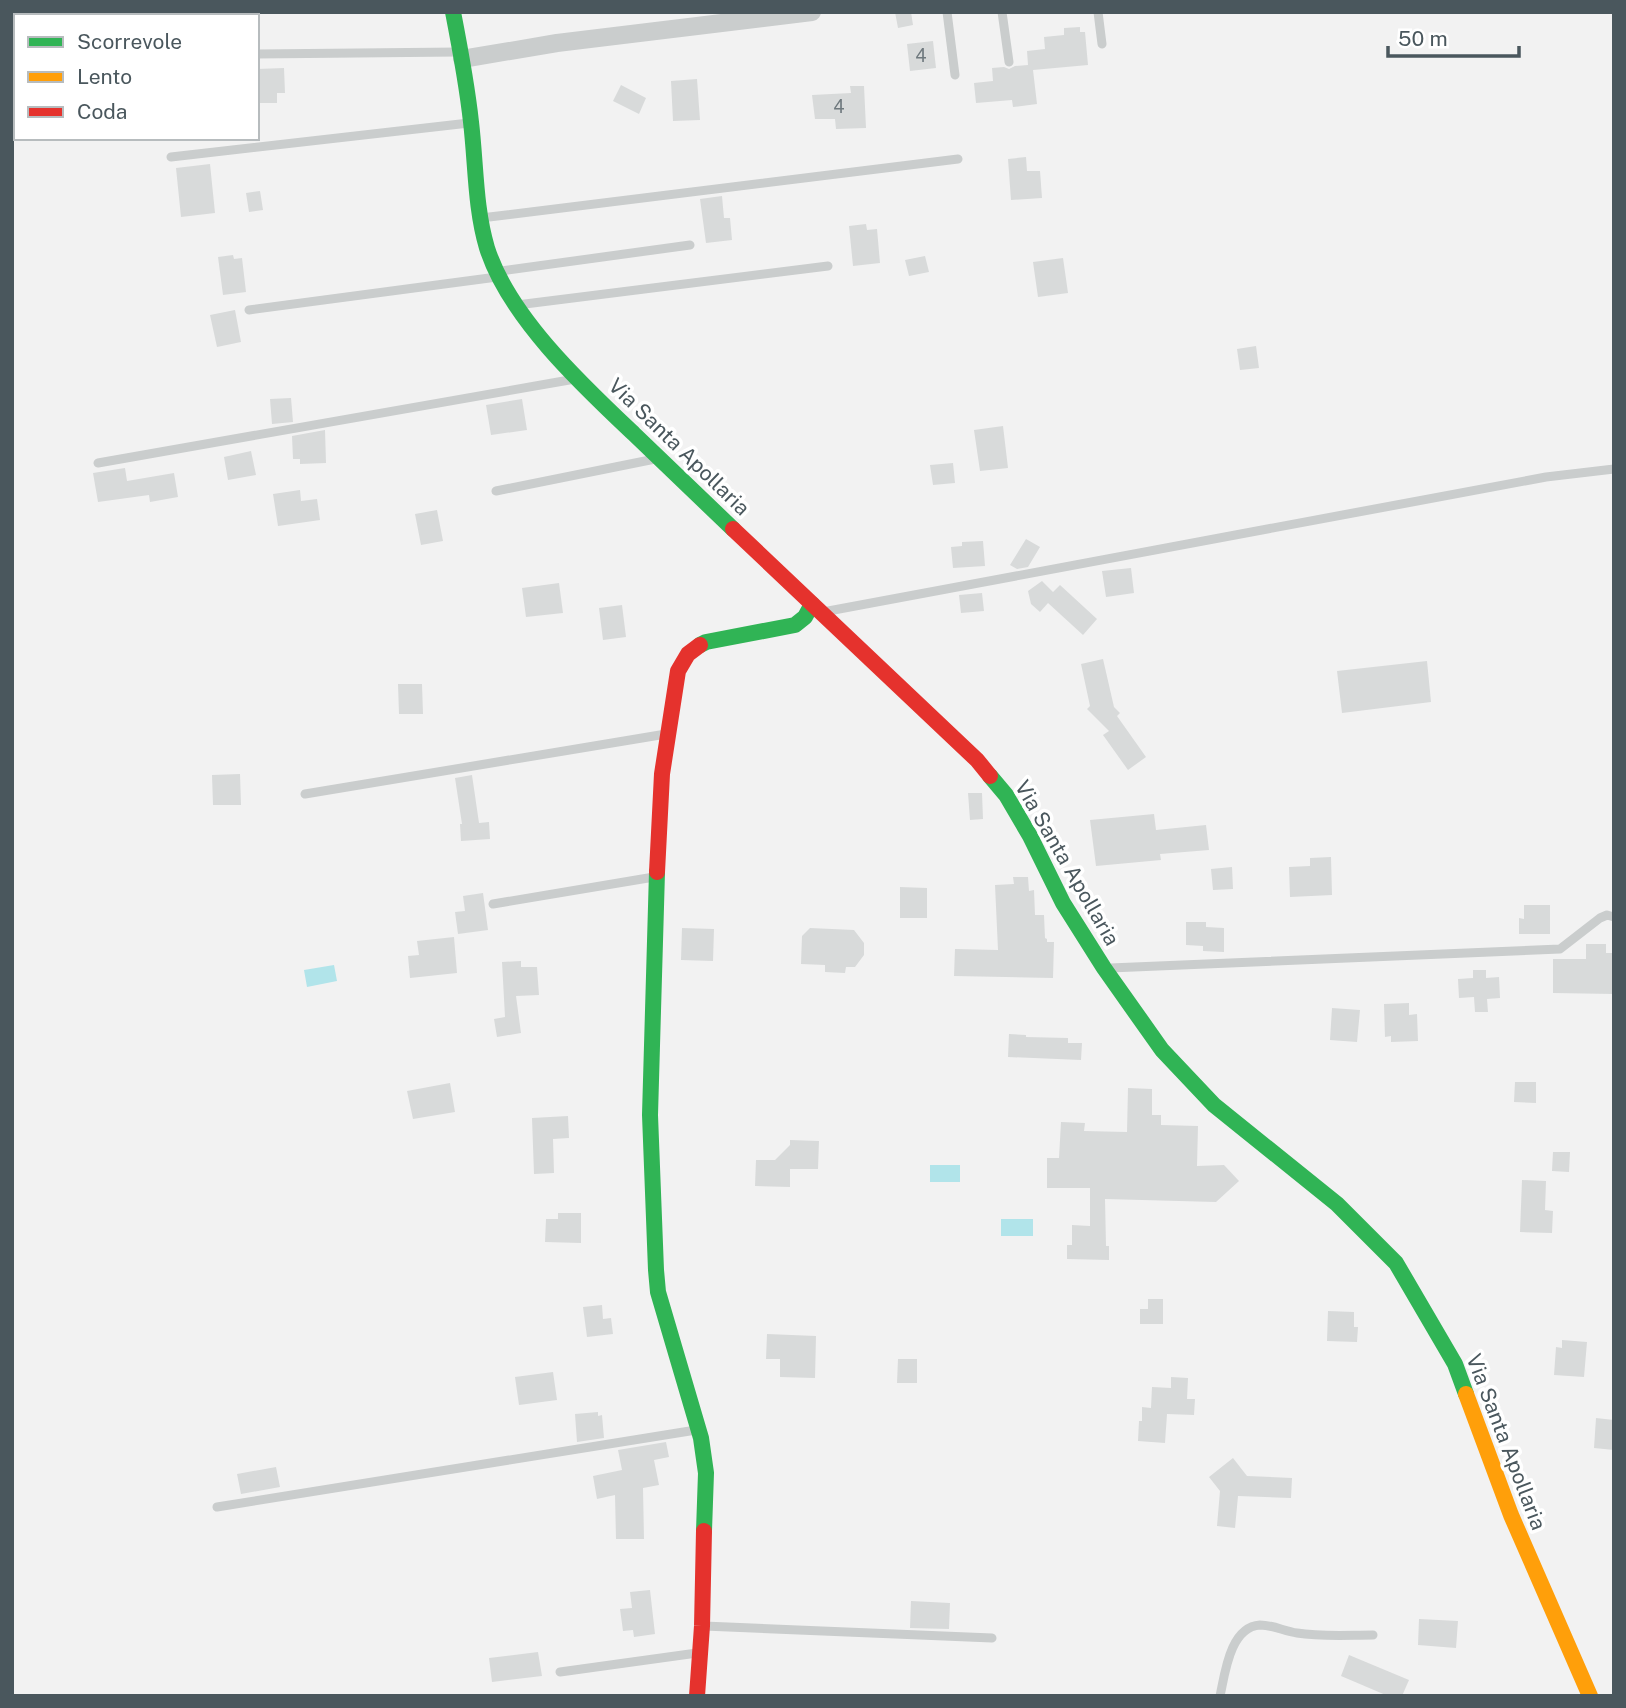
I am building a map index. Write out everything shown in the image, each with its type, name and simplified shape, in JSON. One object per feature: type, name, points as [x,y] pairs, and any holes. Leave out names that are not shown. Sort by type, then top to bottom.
[{"type":"street","name":"Via Santa Apollaria","points":[[453,12],[471,122],[479,218],[488,251],[515,305],[536,333],[578,378],[659,458],[978,760],[1006,795],[1063,903],[1104,968],[1162,1050],[1214,1105],[1336,1204],[1396,1263],[1455,1364],[1511,1515],[1590,1696]]},
{"type":"street","points":[[462,56],[812,12]]},
{"type":"street","points":[[697,1696],[702,1626],[705,1457],[658,1292],[650,1115],[662,774],[676,677],[692,650],[710,641],[795,625],[816,608]]},
{"type":"lane","points":[[947,12],[956,75]]},
{"type":"lane","points":[[1002,12],[1009,62]]},
{"type":"lane","points":[[1098,12],[1102,44]]},
{"type":"lane","points":[[259,54],[462,56]]},
{"type":"lane","points":[[171,157],[471,122]]},
{"type":"lane","points":[[479,218],[958,159]]},
{"type":"lane","points":[[249,310],[690,245]]},
{"type":"lane","points":[[515,305],[828,266]]},
{"type":"lane","points":[[98,463],[578,378]]},
{"type":"lane","points":[[496,491],[659,458]]},
{"type":"lane","points":[[816,608],[1532,479],[1614,469]]},
{"type":"lane","points":[[305,794],[667,734]]},
{"type":"lane","points":[[493,904],[657,876]]},
{"type":"lane","points":[[1104,968],[1560,948],[1600,918],[1607,915],[1614,917]]},
{"type":"lane","points":[[217,1507],[698,1430]]},
{"type":"lane","points":[[1220,1696],[1232,1649],[1248,1628],[1258,1625],[1300,1633],[1373,1636]]},
{"type":"lane","points":[[702,1626],[992,1638]]},
{"type":"lane","points":[[560,1672],[700,1653]]},
{"type":"water","points":[[334,965],[337,981],[307,987],[304,970]]},
{"type":"water","points":[[930,1165],[960,1165],[960,1182],[930,1182]]},
{"type":"water","points":[[1001,1219],[1033,1219],[1033,1236],[1001,1236]]},
{"type":"building","points":[[895,12],[911,12],[913,25],[898,28]]},
{"type":"building","points":[[1080,27],[1080,32],[1085,32],[1088,65],[1033,70],[1037,104],[1013,107],[1012,100],[976,103],[974,83],[993,81],[992,68],[1009,69],[1028,65],[1027,51],[1045,49],[1044,37],[1064,35],[1064,28]]},
{"type":"building","points":[[933,41],[936,68],[910,71],[907,44]]},
{"type":"building","points":[[284,68],[285,93],[277,93],[277,103],[259,103],[259,69]]},
{"type":"building","points":[[697,79],[700,120],[673,121],[671,81]]},
{"type":"building","points":[[621,85],[646,98],[639,114],[613,101]]},
{"type":"building","points":[[850,86],[864,86],[866,128],[836,129],[835,119],[815,119],[812,95],[851,93]]},
{"type":"building","points":[[1026,157],[1027,171],[1040,171],[1042,198],[1011,200],[1008,159]]},
{"type":"building","points":[[210,164],[215,213],[181,217],[176,168]]},
{"type":"building","points":[[260,191],[263,210],[249,212],[246,193]]},
{"type":"building","points":[[722,196],[724,218],[730,218],[732,240],[706,243],[700,199]]},
{"type":"building","points":[[866,224],[867,230],[877,229],[880,263],[853,266],[849,226]]},
{"type":"building","points":[[233,255],[234,259],[242,258],[246,292],[223,295],[218,257]]},
{"type":"building","points":[[925,256],[929,272],[909,276],[905,260]]},
{"type":"building","points":[[1063,258],[1068,293],[1038,297],[1033,262]]},
{"type":"building","points":[[235,310],[241,342],[217,347],[210,315]]},
{"type":"building","points":[[1256,346],[1259,368],[1240,370],[1237,349]]},
{"type":"building","points":[[291,398],[293,422],[272,424],[270,399]]},
{"type":"building","points":[[522,399],[527,430],[491,435],[486,405]]},
{"type":"building","points":[[1003,426],[1008,468],[980,471],[974,430]]},
{"type":"building","points":[[325,430],[326,463],[300,464],[300,459],[293,459],[292,436]]},
{"type":"building","points":[[251,451],[256,475],[228,480],[224,457]]},
{"type":"building","points":[[953,463],[955,483],[933,485],[930,465]]},
{"type":"building","points":[[125,468],[127,481],[174,473],[178,497],[150,502],[149,495],[98,502],[93,473]]},
{"type":"building","points":[[300,490],[301,501],[317,499],[320,520],[278,526],[273,494]]},
{"type":"building","points":[[437,510],[443,541],[421,545],[415,514]]},
{"type":"building","points":[[1026,539],[1040,547],[1028,567],[1017,569],[1010,565]]},
{"type":"building","points":[[983,541],[985,566],[953,568],[951,547],[962,546],[962,542]]},
{"type":"building","points":[[1131,568],[1134,593],[1106,597],[1102,571]]},
{"type":"building","points":[[1042,581],[1053,592],[1060,585],[1097,619],[1083,635],[1048,603],[1040,612],[1031,604],[1028,591]]},
{"type":"building","points":[[559,583],[563,613],[526,617],[522,588]]},
{"type":"building","points":[[982,593],[984,611],[961,613],[959,595]]},
{"type":"building","points":[[622,605],[626,637],[603,640],[599,608]]},
{"type":"building","points":[[1103,659],[1114,707],[1120,713],[1117,716],[1146,757],[1128,770],[1103,735],[1109,731],[1087,709],[1090,706],[1081,664]]},
{"type":"building","points":[[1427,661],[1431,702],[1342,713],[1337,671]]},
{"type":"building","points":[[398,684],[422,684],[423,714],[399,714]]},
{"type":"building","points":[[240,774],[241,805],[213,805],[212,775]]},
{"type":"building","points":[[472,775],[479,823],[489,822],[490,839],[461,841],[462,824],[455,778]]},
{"type":"building","points":[[968,793],[982,793],[983,819],[970,820]]},
{"type":"building","points":[[1154,814],[1156,830],[1206,825],[1209,850],[1160,854],[1161,860],[1096,866],[1090,820]]},
{"type":"building","points":[[1331,857],[1332,895],[1290,897],[1289,867],[1310,866],[1310,858]]},
{"type":"building","points":[[1232,867],[1233,889],[1213,890],[1211,869]]},
{"type":"building","points":[[1013,877],[1028,877],[1029,891],[1034,890],[1035,915],[1044,915],[1045,938],[1047,942],[1054,942],[1053,978],[954,976],[955,949],[998,950],[995,885],[1014,884]]},
{"type":"building","points":[[900,887],[927,888],[927,918],[900,918]]},
{"type":"building","points":[[483,893],[488,930],[458,934],[455,912],[465,911],[463,896]]},
{"type":"building","points":[[1524,905],[1550,905],[1550,934],[1519,934],[1519,918],[1524,919]]},
{"type":"building","points":[[1186,922],[1206,922],[1206,927],[1224,928],[1224,952],[1203,951],[1203,946],[1186,945]]},
{"type":"building","points":[[682,928],[714,929],[713,961],[681,960]]},
{"type":"building","points":[[810,928],[854,930],[864,943],[864,955],[855,967],[846,967],[845,973],[825,972],[825,965],[801,964],[802,936]]},
{"type":"building","points":[[454,937],[457,973],[410,978],[408,956],[419,955],[417,941]]},
{"type":"building","points":[[1586,944],[1606,944],[1606,953],[1614,953],[1614,994],[1553,993],[1553,959],[1586,959]]},
{"type":"building","points":[[521,961],[521,967],[537,967],[539,995],[516,996],[521,1033],[497,1037],[494,1019],[505,1017],[502,962]]},
{"type":"building","points":[[1473,970],[1486,970],[1486,978],[1499,977],[1500,998],[1487,999],[1488,1012],[1475,1012],[1474,997],[1459,998],[1458,979],[1473,978]]},
{"type":"building","points":[[1409,1003],[1409,1015],[1417,1014],[1418,1041],[1391,1042],[1391,1036],[1385,1037],[1384,1004]]},
{"type":"building","points":[[1332,1008],[1360,1010],[1357,1042],[1330,1040]]},
{"type":"building","points":[[1009,1034],[1068,1038],[1068,1043],[1082,1043],[1081,1060],[1008,1057]]},
{"type":"building","points":[[1515,1082],[1536,1082],[1536,1103],[1514,1102]]},
{"type":"building","points":[[450,1083],[455,1112],[413,1119],[407,1091]]},
{"type":"building","points":[[1128,1088],[1152,1089],[1152,1115],[1161,1115],[1161,1125],[1198,1126],[1197,1166],[1224,1165],[1239,1181],[1216,1202],[1105,1199],[1109,1260],[1067,1259],[1067,1245],[1072,1245],[1072,1225],[1090,1226],[1090,1188],[1047,1188],[1047,1158],[1059,1158],[1061,1122],[1085,1123],[1084,1131],[1127,1132]]},
{"type":"building","points":[[568,1116],[569,1138],[553,1139],[554,1173],[534,1174],[532,1118]]},
{"type":"building","points":[[790,1140],[819,1141],[818,1169],[790,1169],[790,1187],[755,1186],[756,1160],[775,1160],[790,1145]]},
{"type":"building","points":[[1553,1152],[1570,1152],[1569,1172],[1552,1171]]},
{"type":"building","points":[[1522,1180],[1546,1181],[1545,1210],[1553,1211],[1552,1233],[1520,1232]]},
{"type":"building","points":[[558,1213],[581,1213],[581,1243],[545,1242],[546,1219],[558,1219]]},
{"type":"building","points":[[1148,1299],[1163,1299],[1163,1324],[1140,1324],[1140,1309],[1148,1309]]},
{"type":"building","points":[[602,1305],[603,1319],[611,1318],[613,1334],[587,1337],[583,1307]]},
{"type":"building","points":[[1328,1311],[1354,1312],[1354,1327],[1358,1327],[1357,1342],[1327,1341]]},
{"type":"building","points":[[767,1334],[816,1336],[815,1378],[780,1377],[780,1359],[766,1359]]},
{"type":"building","points":[[1562,1340],[1587,1342],[1584,1377],[1554,1375],[1556,1347],[1562,1348]]},
{"type":"building","points":[[898,1359],[917,1359],[917,1383],[897,1383]]},
{"type":"building","points":[[553,1372],[557,1400],[519,1405],[515,1377]]},
{"type":"building","points":[[1171,1377],[1188,1378],[1187,1399],[1195,1399],[1194,1415],[1167,1414],[1165,1443],[1138,1441],[1142,1407],[1151,1408],[1152,1387],[1171,1388]]},
{"type":"building","points":[[598,1412],[598,1416],[602,1415],[604,1438],[577,1442],[575,1414]]},
{"type":"building","points":[[1596,1418],[1614,1420],[1614,1450],[1594,1448]]},
{"type":"building","points":[[666,1442],[669,1457],[654,1460],[659,1485],[643,1488],[644,1539],[616,1539],[615,1495],[597,1499],[593,1476],[622,1470],[618,1450]]},
{"type":"building","points":[[1233,1458],[1247,1476],[1292,1478],[1291,1498],[1238,1496],[1235,1528],[1217,1526],[1220,1491],[1209,1477]]},
{"type":"building","points":[[276,1467],[280,1487],[241,1494],[237,1474]]},
{"type":"building","points":[[650,1590],[655,1634],[634,1637],[633,1630],[623,1631],[620,1609],[632,1608],[630,1592]]},
{"type":"building","points":[[911,1601],[950,1603],[949,1629],[910,1628]]},
{"type":"building","points":[[1419,1619],[1458,1621],[1456,1648],[1418,1645]]},
{"type":"building","points":[[538,1652],[542,1676],[492,1682],[489,1658]]},
{"type":"building","points":[[1349,1655],[1409,1680],[1402,1696],[1388,1696],[1341,1676]]},
{"type":"traffic: fast","points":[[453,12],[473,138],[480,217],[487,248],[498,274],[529,324],[570,372],[733,529]]},
{"type":"traffic: fast","points":[[700,645],[795,625],[805,617],[812,604]]},
{"type":"traffic: fast","points":[[990,776],[1006,795],[1030,836],[1063,903],[1104,968],[1162,1050],[1214,1105],[1337,1204],[1396,1263],[1455,1364],[1466,1394]]},
{"type":"traffic: fast","points":[[657,872],[650,1115],[656,1270],[658,1292],[701,1438],[706,1473],[704,1531]]},
{"type":"traffic: slow","points":[[1466,1394],[1511,1515],[1590,1696]]},
{"type":"traffic: jam","points":[[733,529],[977,760],[990,776]]},
{"type":"traffic: jam","points":[[657,872],[662,774],[678,671],[688,654],[700,645]]},
{"type":"traffic: jam","points":[[697,1696],[704,1531]]}]
